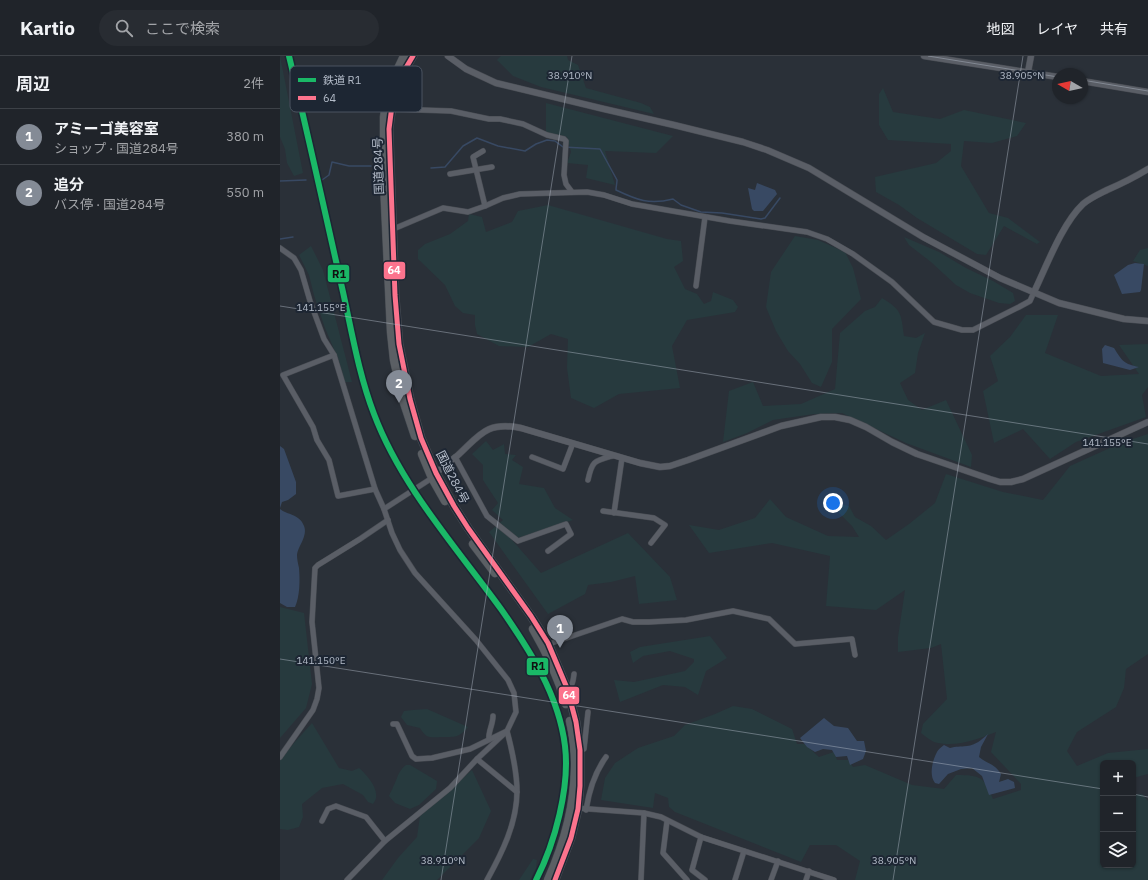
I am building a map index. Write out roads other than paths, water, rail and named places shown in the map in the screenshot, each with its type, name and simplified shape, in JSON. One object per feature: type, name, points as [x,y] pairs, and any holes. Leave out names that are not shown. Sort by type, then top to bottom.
[{"type":"highway","name":"国道284号","points":[[399,66],[404,56]]},
{"type":"highway","name":"国道284号","points":[[407,66],[413,56]]},
{"type":"highway","name":"国道284号","points":[[385,112],[384,176],[396,320],[399,344],[412,406],[421,438],[434,475],[468,528],[527,610],[546,645],[576,722],[580,775],[578,809],[571,838],[555,880]]},
{"type":"highway","name":"国道284号","points":[[389,231],[389,129],[391,112]]},
{"type":"highway","name":"国道284号","points":[[548,880],[578,809]]},
{"type":"street","points":[[448,56],[466,69],[496,83],[743,142],[767,150],[809,168],[923,237],[1000,278],[1059,303],[1090,312],[1124,319],[1148,321]]},
{"type":"street","points":[[924,56],[1052,76]]},
{"type":"street","points":[[1028,72],[1031,56]]},
{"type":"street","points":[[1088,82],[1148,92]]},
{"type":"street","points":[[422,110],[451,111],[489,119],[500,118],[523,124],[547,135],[564,138],[566,141],[564,175],[566,184],[572,192]]},
{"type":"street","points":[[483,151],[473,157],[485,206]]},
{"type":"street","points":[[450,174],[492,167]]},
{"type":"street","points":[[389,231],[443,208],[468,212],[503,198],[520,194],[572,192],[604,194],[632,204],[705,217],[807,232],[827,239],[853,254],[892,282],[934,322],[962,330],[973,330],[1019,308],[1030,301],[1063,231],[1072,217],[1084,204],[1095,196],[1148,169]]},
{"type":"street","points":[[696,286],[705,217]]},
{"type":"street","points":[[280,248],[294,258],[301,270],[310,301],[324,339],[334,355],[375,489],[400,550],[415,573],[476,640],[508,680],[514,693],[516,712],[507,730],[450,788],[385,841],[347,880]]},
{"type":"street","points":[[334,355],[283,375],[313,427],[317,440],[329,460],[338,496],[375,489]]},
{"type":"street","points":[[384,509],[420,486],[486,430],[497,426],[506,425],[520,428],[612,456],[652,466],[670,466],[781,426],[821,416],[834,416],[855,422],[917,454],[1000,482],[1011,482],[1035,475],[1148,422]]},
{"type":"street","points":[[532,457],[563,469],[573,443]]},
{"type":"street","points":[[588,480],[591,467],[598,460],[612,456]]},
{"type":"street","points":[[455,457],[487,516],[518,541],[566,524],[571,534],[548,550]]},
{"type":"street","points":[[614,513],[622,458]]},
{"type":"street","points":[[603,511],[654,518],[665,525],[651,543]]},
{"type":"street","points":[[280,757],[313,710],[319,688],[312,622],[315,568],[388,520]]},
{"type":"street","points":[[546,645],[622,619],[633,622],[686,620],[733,611],[769,619],[795,644],[852,639],[855,655]]},
{"type":"street","points":[[564,689],[573,684],[574,674]]},
{"type":"street","points":[[577,751],[584,749],[588,712]]},
{"type":"street","points":[[489,739],[488,734],[493,724],[493,716]]},
{"type":"street","points":[[393,724],[397,724],[412,756],[416,759],[432,758],[470,749],[507,730]]},
{"type":"street","points":[[487,880],[501,855],[514,819],[517,792],[516,770],[507,730]]},
{"type":"street","points":[[578,809],[587,800],[596,772],[606,757]]},
{"type":"street","points":[[478,759],[517,792]]},
{"type":"street","points":[[322,821],[328,809],[336,806],[366,817],[385,841]]},
{"type":"street","points":[[578,809],[644,812],[661,817],[701,837],[834,880]]},
{"type":"street","points":[[641,880],[644,812]]},
{"type":"street","points":[[667,821],[663,853],[687,880]]},
{"type":"street","points":[[701,837],[692,870],[705,880]]},
{"type":"street","points":[[735,880],[744,851]]},
{"type":"street","points":[[771,880],[778,861]]},
{"type":"street","points":[[806,880],[808,871]]},
{"type":"water","points":[[757,183],[775,190],[777,194],[763,211],[754,211],[752,209],[748,188],[755,190]]},
{"type":"water","points":[[1135,263],[1144,264],[1141,290],[1140,292],[1122,294],[1114,275],[1128,265]]},
{"type":"water","points":[[1105,345],[1114,348],[1121,359],[1130,365],[1139,367],[1130,370],[1103,363],[1102,349]]},
{"type":"water","points":[[280,446],[284,449],[296,482],[296,494],[288,500],[282,502],[280,508]]},
{"type":"water","points":[[280,509],[300,519],[305,530],[297,555],[299,568],[299,593],[295,607],[287,607],[280,603]]},
{"type":"water","points":[[824,718],[834,726],[848,728],[857,741],[864,741],[866,751],[863,759],[850,765],[847,756],[836,757],[832,750],[823,749],[815,752],[807,747],[800,738]]},
{"type":"water","points":[[988,734],[981,747],[979,757],[998,770],[1001,774],[999,782],[1008,779],[1014,782],[1015,788],[989,795],[982,776],[972,768],[961,769],[948,774],[939,784],[935,783],[932,776],[932,768],[937,751],[944,745],[950,748],[973,745]]},
{"type":"waterway","points":[[431,168],[445,167],[463,146],[477,138],[498,146],[525,151],[536,144],[547,140],[555,141],[563,147],[600,149],[617,180],[616,190],[637,199],[657,202],[673,199],[681,205],[701,212],[722,213],[761,219],[765,218],[780,198]]},
{"type":"waterway","points":[[322,180],[329,175],[332,162],[349,166],[371,166]]},
{"type":"waterway","points":[[280,181],[306,180]]},
{"type":"waterway","points":[[280,239],[293,237]]},
{"type":"rail line","name":"R1","points":[[289,56],[291,66]]},
{"type":"rail line","name":"R1","points":[[302,112],[356,354],[364,384],[385,441],[414,491],[501,609],[532,656],[549,691],[562,727],[566,762],[563,797],[555,832],[536,880]]},
{"type":"place","name":"追分","points":[[399,403]]},
{"type":"place","name":"アミーゴ美容室","points":[[560,648]]}]
